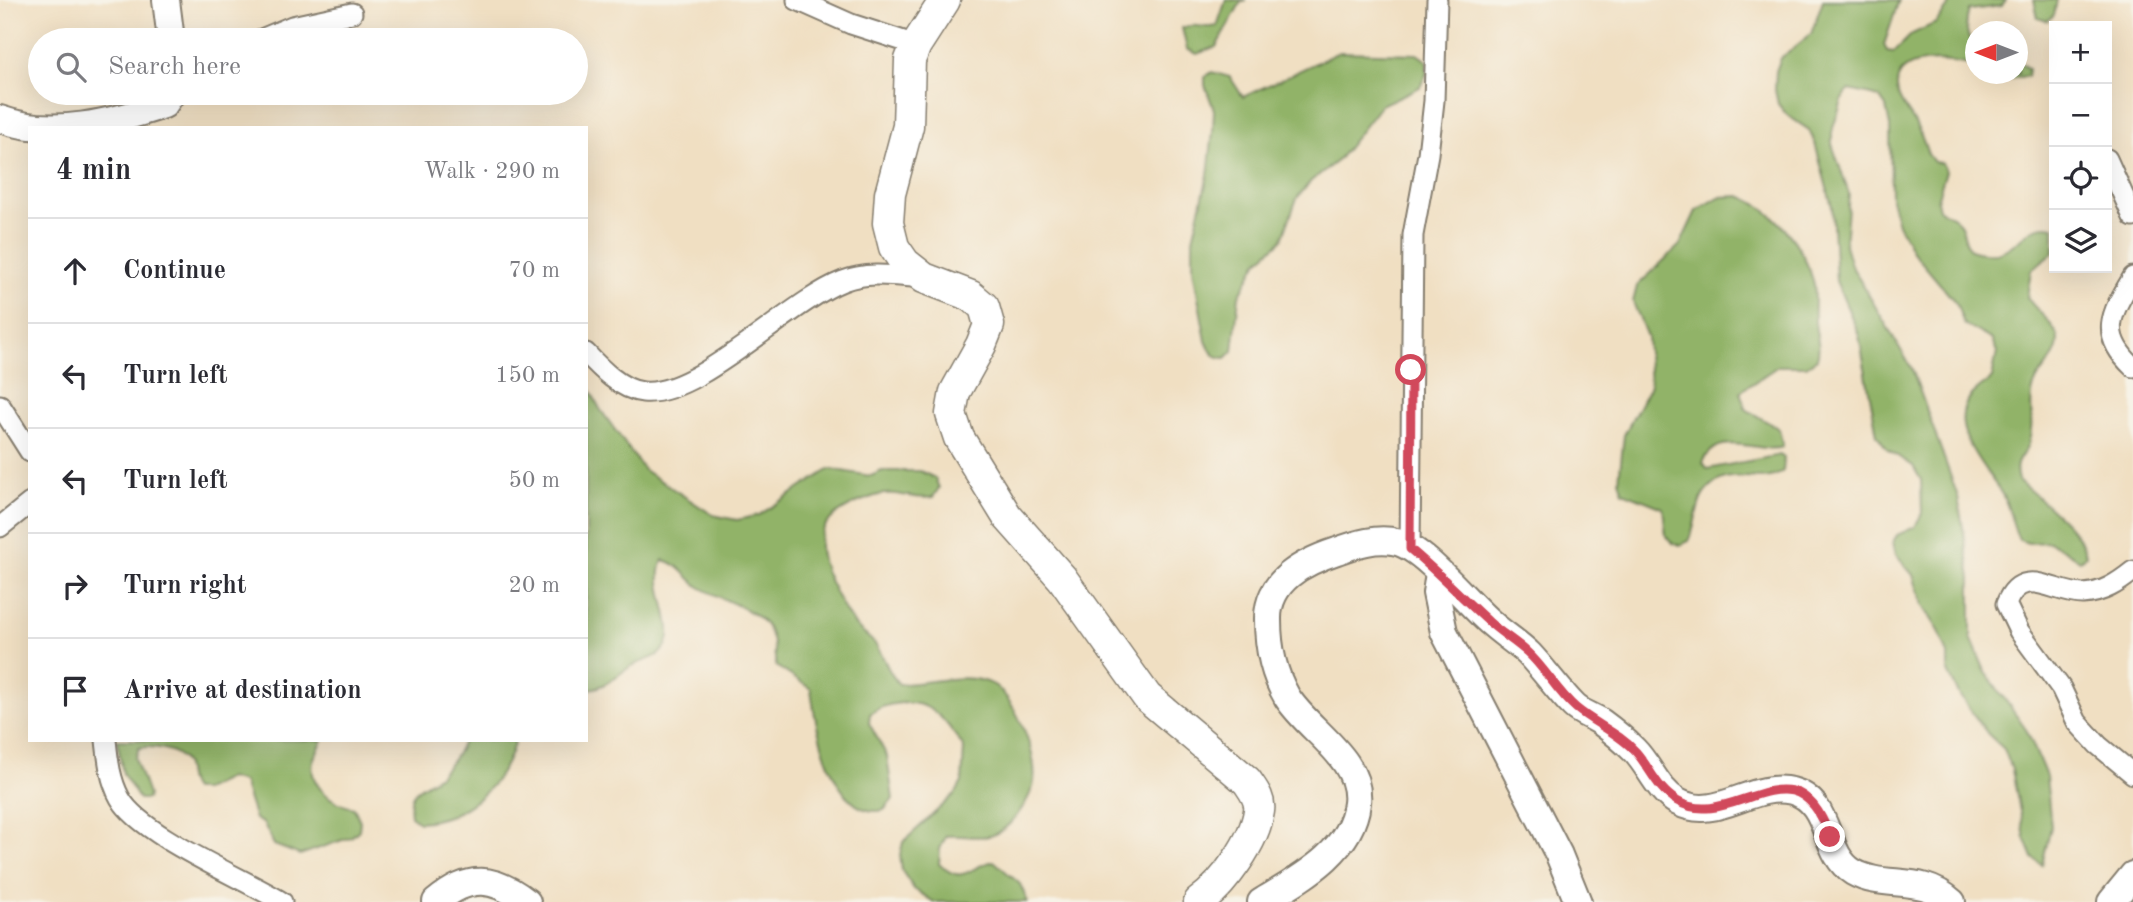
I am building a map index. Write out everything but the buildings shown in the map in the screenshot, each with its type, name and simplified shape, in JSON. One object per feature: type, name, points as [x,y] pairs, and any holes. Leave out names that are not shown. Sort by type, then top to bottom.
[{"type":"main road","points":[[166,0],[170,28]]},
{"type":"main road","points":[[945,0],[916,45],[910,60],[908,126],[890,194],[888,223],[894,247],[905,263],[923,278],[971,296],[984,307],[989,325],[955,392],[951,414],[960,438],[1007,516],[1062,578],[1147,697],[1247,781],[1257,795],[1260,810],[1251,834],[1225,878],[1199,902]]},
{"type":"main road","points":[[81,126],[164,105]]},
{"type":"main road","points":[[0,119],[43,126]]},
{"type":"main road","points":[[1261,902],[1313,870],[1333,851],[1349,829],[1357,804],[1356,785],[1347,766],[1305,720],[1276,674],[1268,642],[1268,610],[1278,587],[1290,572],[1310,560],[1375,540],[1399,543],[1439,573],[1490,623],[1527,652],[1576,708],[1601,723],[1637,753],[1663,789],[1677,802],[1696,808],[1708,808],[1766,790],[1796,792],[1820,812],[1835,853],[1855,873],[1917,883],[1936,890],[1952,902]]},
{"type":"main road","points":[[1439,573],[1436,593],[1444,632],[1559,855],[1578,902]]},
{"type":"main road","points":[[2111,902],[2133,875]]},
{"type":"main road","points":[[436,902],[465,882],[482,880],[500,886],[527,902]]},
{"type":"street","points":[[797,0],[851,24],[916,45]]},
{"type":"street","points":[[1410,549],[1413,235],[1428,154],[1434,101],[1437,0]]},
{"type":"street","points":[[287,28],[352,13]]},
{"type":"street","points":[[2112,170],[2133,217]]},
{"type":"street","points":[[588,355],[625,386],[643,392],[662,390],[698,375],[805,299],[845,280],[874,275],[923,278]]},
{"type":"street","points":[[2133,276],[2110,322],[2110,337],[2115,348],[2133,367]]},
{"type":"street","points":[[0,405],[28,449]]},
{"type":"street","points":[[0,527],[28,505]]},
{"type":"street","points":[[2133,571],[2102,591],[2084,594],[2030,582],[2020,585],[2010,594],[2006,604],[2019,631],[2056,680],[2077,722],[2098,745],[2133,774]]},
{"type":"street","points":[[106,742],[109,769],[120,799],[147,825],[282,902]]},
{"type":"green space","points":[[1226,0],[1246,0],[1241,2],[1216,47],[1197,54],[1187,49],[1182,28],[1217,26]]},
{"type":"green space","points":[[1823,0],[1899,0],[1884,45],[1887,51],[1894,52],[1912,34],[1936,23],[1953,0],[2005,0],[2002,6],[1969,10],[1965,21],[1965,64],[1938,61],[1912,65],[1903,71],[1897,80],[1898,94],[1917,127],[1928,154],[1934,162],[1942,163],[1946,171],[1937,200],[1939,209],[1958,221],[1970,250],[1999,252],[2009,248],[2032,229],[2049,227],[2049,256],[2031,270],[2027,297],[2055,330],[2058,341],[2052,358],[2034,386],[2031,433],[2016,467],[2018,480],[2068,525],[2083,545],[2086,555],[2080,560],[2050,542],[2028,543],[2019,540],[2004,498],[1972,450],[1963,422],[1964,409],[1971,396],[1992,378],[1997,352],[1992,340],[1964,324],[1956,303],[1912,251],[1898,224],[1891,199],[1890,126],[1886,107],[1879,97],[1850,90],[1844,95],[1832,131],[1832,144],[1849,194],[1845,245],[1851,265],[1912,369],[1958,497],[1971,578],[1971,638],[1985,671],[2027,731],[2046,776],[2051,827],[2042,865],[2033,858],[2025,838],[2012,770],[2004,749],[1988,734],[1960,696],[1948,672],[1948,655],[1939,631],[1923,606],[1913,575],[1896,555],[1893,542],[1897,535],[1915,527],[1922,513],[1921,480],[1913,466],[1888,450],[1877,435],[1859,335],[1836,281],[1832,207],[1815,143],[1809,130],[1787,115],[1778,104],[1775,90],[1776,71],[1781,58],[1811,34]]},
{"type":"green space","points":[[2034,0],[2057,0],[2054,15],[2047,21],[2038,18]]},
{"type":"green space","points":[[1339,52],[1417,54],[1427,61],[1427,73],[1420,87],[1381,105],[1338,160],[1311,181],[1297,198],[1282,240],[1258,261],[1239,296],[1233,351],[1226,358],[1216,356],[1206,341],[1193,269],[1193,239],[1208,175],[1213,131],[1214,110],[1205,85],[1205,77],[1212,72],[1230,77],[1243,97]]},
{"type":"green space","points":[[1740,196],[1777,220],[1803,256],[1814,284],[1818,354],[1817,359],[1806,366],[1778,366],[1740,392],[1746,409],[1779,429],[1783,447],[1773,449],[1740,444],[1718,446],[1703,463],[1707,469],[1780,455],[1784,458],[1783,471],[1765,478],[1733,477],[1713,484],[1701,499],[1689,541],[1680,545],[1672,543],[1666,535],[1663,508],[1623,492],[1619,480],[1624,435],[1650,386],[1647,337],[1633,302],[1637,286],[1680,245],[1696,211],[1719,197]]},
{"type":"green space","points":[[588,386],[600,409],[644,470],[713,515],[737,520],[759,515],[830,469],[871,476],[882,471],[920,471],[935,478],[939,488],[933,497],[883,494],[858,502],[833,517],[825,526],[821,537],[823,565],[847,614],[875,644],[899,684],[972,679],[994,685],[1010,703],[1030,747],[1035,775],[1031,792],[1018,815],[999,832],[982,837],[946,836],[940,849],[939,864],[948,871],[961,874],[994,861],[1020,884],[1028,902],[934,902],[914,889],[902,871],[900,855],[903,842],[956,793],[962,782],[964,748],[940,717],[930,709],[908,703],[883,707],[870,714],[869,723],[887,756],[893,799],[884,810],[866,810],[852,801],[840,786],[822,746],[811,689],[776,666],[772,638],[765,624],[744,609],[698,586],[669,562],[663,560],[660,572],[669,635],[666,645],[656,656],[588,689]]},
{"type":"green space","points":[[117,742],[322,742],[313,761],[314,778],[330,798],[354,808],[360,821],[359,830],[351,837],[300,855],[274,845],[264,824],[255,819],[243,782],[229,778],[204,790],[193,790],[182,758],[171,751],[151,747],[139,748],[135,758],[147,799],[139,799],[123,774]]},
{"type":"green space","points":[[463,742],[514,742],[502,772],[480,797],[452,814],[419,822],[411,816],[411,798],[417,789],[445,770]]},
{"type":"route","points":[[1411,370],[1413,460],[1410,549],[1490,623],[1527,652],[1576,708],[1620,737],[1637,753],[1649,773],[1677,802],[1696,808],[1708,808],[1766,790],[1783,789],[1796,792],[1820,812],[1830,837]]}]
